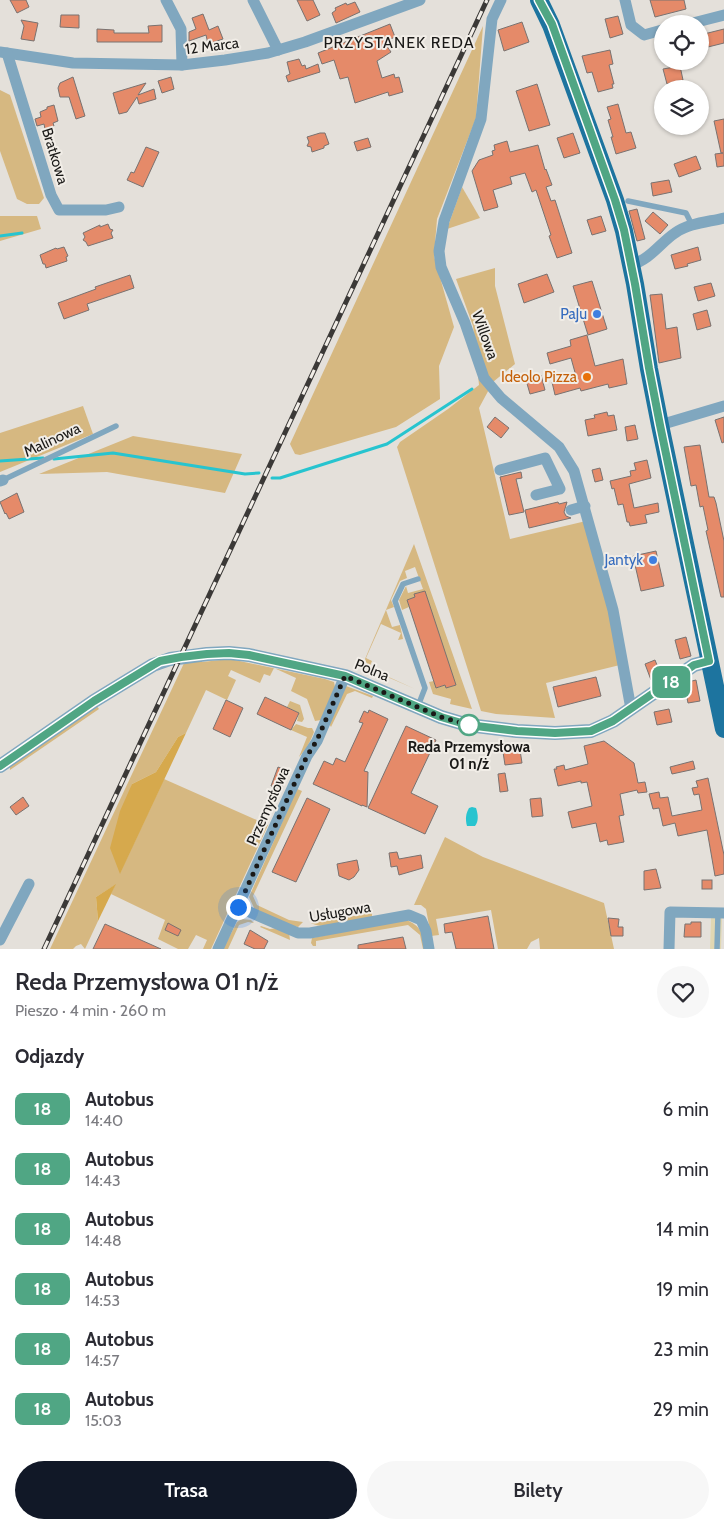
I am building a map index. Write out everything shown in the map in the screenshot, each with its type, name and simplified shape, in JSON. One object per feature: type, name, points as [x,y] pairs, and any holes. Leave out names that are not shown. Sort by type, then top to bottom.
[{"type":"main road","points":[[539,0],[552,24],[624,230],[660,425],[723,720]]},
{"type":"street","points":[[166,0],[181,29],[182,65]]},
{"type":"street","points":[[253,0],[278,50]]},
{"type":"street","name":"12 Marca","points":[[3,52],[73,63],[182,65],[278,50],[338,31],[420,0]]},
{"type":"street","name":"Willowa","points":[[501,0],[492,19],[481,119],[444,221],[439,251],[441,267],[465,323],[484,378],[501,398],[559,447],[574,472],[579,484],[613,610],[631,709]]},
{"type":"street","points":[[625,0],[632,24],[644,35],[654,32]]},
{"type":"street","points":[[709,19],[724,15]]},
{"type":"street","name":"Bratkowa","points":[[3,52],[51,195],[59,210],[106,210],[119,207]]},
{"type":"street","points":[[631,265],[645,259],[673,234],[692,225],[724,218]]},
{"type":"street","points":[[660,425],[724,406]]},
{"type":"street","points":[[500,470],[545,458],[560,489]]},
{"type":"street","points":[[536,495],[579,484]]},
{"type":"street","points":[[571,510],[585,506]]},
{"type":"street","name":"Polna","points":[[0,766],[94,701],[160,661],[181,657],[229,653],[290,663],[345,676],[418,708],[468,725],[555,733],[591,731],[613,721],[694,665],[709,661]]},
{"type":"street","name":"Przemysłowa","points":[[218,949],[307,756],[317,740],[345,676]]},
{"type":"street","points":[[0,940],[29,884]]},
{"type":"street","name":"Usługowa","points":[[238,907],[298,933],[310,933],[410,915],[421,920],[426,931],[430,949]]},
{"type":"street","points":[[669,949],[670,912],[721,913]]},
{"type":"lane","points":[[628,201],[686,213],[692,225]]},
{"type":"lane","name":"Malinowa","points":[[2,480],[116,426]]},
{"type":"lane","points":[[418,578],[403,584],[395,601],[425,688],[418,708]]},
{"type":"lane","points":[[717,949],[721,913]]},
{"type":"shaded area","points":[[483,26],[476,118],[437,219],[434,256],[454,327],[439,366],[440,399],[396,427],[300,455],[295,454],[290,444]]},
{"type":"shaded area","points":[[0,90],[10,95],[44,198],[39,204],[27,204],[17,199],[0,151]]},
{"type":"shaded area","points":[[462,187],[480,218],[447,229]]},
{"type":"shaded area","points":[[0,216],[37,216],[41,229],[0,241]]},
{"type":"shaded area","points":[[495,268],[495,286],[515,364],[493,382],[479,408],[510,539],[586,521],[602,582],[620,665],[546,683],[555,718],[496,714],[481,711],[397,447],[400,442],[479,385],[473,326],[456,279]]},
{"type":"shaded area","points":[[83,406],[93,434],[0,472],[0,433]]},
{"type":"shaded area","points":[[133,436],[242,454],[225,493],[107,472],[39,474]]},
{"type":"shaded area","points":[[414,544],[472,709],[450,704],[451,699],[433,694],[429,682],[434,681],[437,688],[445,685],[446,688],[456,685],[415,597],[407,600],[409,607],[402,610],[399,600],[406,586],[408,593],[423,589],[415,567],[405,571],[407,578],[400,581],[391,600],[394,607],[386,610],[392,627],[400,625],[403,639],[398,640],[401,633],[381,624],[366,658],[372,661],[369,668],[415,689],[369,669],[365,659]]},
{"type":"shaded area","points":[[230,659],[274,668],[270,676],[264,674],[260,683],[231,670],[228,676],[236,680],[227,700],[206,690],[186,733],[178,737],[156,772],[132,784],[120,873],[164,779],[268,825],[211,949],[203,949],[207,940],[196,935],[188,949],[178,949],[158,939],[165,920],[111,894],[115,885],[96,897],[98,921],[85,949],[81,944],[73,949],[50,949],[185,661],[202,662]]},
{"type":"shaded area","points":[[275,668],[334,682],[335,687],[321,720],[315,721],[307,699],[291,691],[296,678]]},
{"type":"shaded area","points":[[346,686],[373,696],[372,698],[355,691],[347,694],[331,727],[328,722]]},
{"type":"shaded area","points":[[290,701],[300,705],[304,719],[302,722],[297,721],[299,713],[287,707]]},
{"type":"shaded area","points":[[96,705],[99,709],[10,770],[10,765]]},
{"type":"shaded area","points":[[296,724],[312,728],[314,732],[308,746],[299,757],[307,737],[291,730]]},
{"type":"shaded area","points":[[186,733],[120,874],[110,848],[120,811],[132,784],[156,772],[178,737]]},
{"type":"shaded area","points":[[297,789],[302,791],[253,896],[257,905],[289,920],[303,922],[298,927],[288,925],[255,910],[249,897]]},
{"type":"shaded area","points":[[445,837],[483,857],[604,903],[614,949],[540,949],[539,938],[531,942],[527,949],[498,949],[491,910],[436,919],[439,935],[431,936],[426,909],[421,905],[414,905]]},
{"type":"shaded area","points":[[116,884],[98,921],[96,897]]},
{"type":"shaded area","points":[[372,913],[372,917],[341,924],[324,926],[311,923]]},
{"type":"shaded area","points":[[242,919],[251,920],[254,923],[248,922],[239,925],[228,949],[223,949],[237,922]]},
{"type":"shaded area","points":[[405,919],[418,928],[426,949],[423,949],[420,935],[408,925],[316,941],[316,946],[313,946],[311,943],[312,938]]},
{"type":"shaded area","points":[[260,927],[270,929],[278,928],[289,933],[290,940]]},
{"type":"sand","points":[[711,917],[722,917],[721,949],[710,949]]},
{"type":"water","points":[[469,808],[476,808],[477,822],[475,826],[467,826],[467,814]]},
{"type":"building","points":[[10,0],[26,0],[29,7],[17,13]]},
{"type":"building","points":[[297,0],[313,0],[320,15],[307,21]]},
{"type":"building","points":[[650,0],[684,0],[686,9],[663,15],[654,15]]},
{"type":"building","points":[[355,2],[360,12],[336,23],[332,13],[336,10],[335,8],[346,3],[347,5]]},
{"type":"building","points":[[203,14],[209,30],[218,26],[223,39],[208,44],[206,35],[189,41],[189,32],[196,29],[192,18]]},
{"type":"building","points":[[61,15],[79,15],[79,28],[60,27]]},
{"type":"building","points":[[618,16],[623,34],[610,38],[605,19]]},
{"type":"building","points":[[21,20],[38,23],[34,41],[21,39],[24,26]]},
{"type":"building","points":[[522,22],[529,42],[504,51],[498,30]]},
{"type":"building","points":[[390,24],[395,37],[384,42],[391,52],[377,61],[382,78],[394,74],[395,78],[399,77],[403,92],[389,96],[388,92],[355,103],[348,77],[340,79],[334,60],[322,64],[318,53]]},
{"type":"building","points":[[162,25],[162,42],[97,42],[97,29],[114,30],[114,33],[149,33],[148,26]]},
{"type":"building","points":[[724,29],[724,43],[709,47],[709,33]]},
{"type":"building","points":[[610,50],[613,64],[609,65],[614,84],[612,84],[613,88],[598,92],[592,72],[587,73],[582,56]]},
{"type":"building","points":[[299,59],[302,66],[305,65],[306,69],[318,64],[320,72],[288,82],[286,76],[290,74],[287,62]]},
{"type":"building","points":[[663,70],[681,70],[683,80],[666,80]]},
{"type":"building","points":[[73,77],[85,116],[76,119],[69,97],[60,97],[58,88],[60,83]]},
{"type":"building","points":[[171,77],[174,89],[162,93],[158,81]]},
{"type":"building","points":[[146,83],[138,95],[154,89],[156,99],[139,104],[137,97],[127,112],[119,114],[113,93]]},
{"type":"building","points":[[537,84],[550,125],[529,131],[516,91]]},
{"type":"building","points":[[618,104],[626,133],[631,132],[636,148],[616,154],[611,137],[613,137],[608,120],[611,119],[607,107]]},
{"type":"building","points":[[54,105],[58,121],[53,123],[54,126],[45,129],[44,124],[37,126],[35,119],[41,117],[40,112]]},
{"type":"building","points":[[724,119],[724,166],[717,167],[715,154],[723,153],[721,153],[714,121]]},
{"type":"building","points":[[325,133],[329,144],[312,152],[311,147],[307,146],[309,142],[307,137]]},
{"type":"building","points":[[573,133],[580,153],[564,158],[557,138]]},
{"type":"building","points":[[368,138],[371,147],[357,151],[354,142]]},
{"type":"building","points":[[507,141],[510,152],[538,145],[545,170],[552,185],[546,187],[551,201],[555,200],[572,253],[557,258],[536,190],[532,192],[525,173],[510,177],[512,184],[493,190],[498,207],[484,211],[472,171],[479,160],[493,155],[494,145]]},
{"type":"building","points":[[146,147],[159,152],[143,187],[127,180],[131,172],[134,173]]},
{"type":"building","points":[[696,156],[701,169],[679,177],[674,164]]},
{"type":"building","points":[[669,180],[672,192],[653,196],[651,183]]},
{"type":"building","points":[[637,209],[645,239],[637,241],[629,211]]},
{"type":"building","points":[[653,212],[668,225],[660,234],[645,221]]},
{"type":"building","points":[[601,216],[606,231],[592,235],[587,220]]},
{"type":"building","points":[[108,224],[110,229],[113,230],[111,233],[113,238],[88,246],[83,240],[85,237],[83,233],[100,225],[100,227]]},
{"type":"building","points":[[64,247],[68,256],[66,257],[67,261],[46,268],[40,255],[56,248]]},
{"type":"building","points":[[698,247],[701,260],[675,269],[671,255]]},
{"type":"building","points":[[547,274],[554,292],[524,303],[518,284]]},
{"type":"building","points":[[130,275],[134,288],[87,304],[89,310],[64,319],[58,303],[96,289],[95,287]]},
{"type":"building","points":[[592,281],[607,329],[588,335],[573,286]]},
{"type":"building","points":[[711,283],[715,296],[698,301],[694,287]]},
{"type":"building","points":[[662,294],[666,329],[677,327],[681,358],[659,363],[650,295]]},
{"type":"building","points":[[707,310],[711,326],[697,330],[693,314]]},
{"type":"building","points":[[587,335],[595,366],[623,359],[627,384],[609,388],[608,384],[581,391],[580,388],[555,395],[552,382],[576,376],[571,358],[550,364],[547,353],[571,346],[570,340]]},
{"type":"building","points":[[541,375],[545,390],[530,394],[526,380]]},
{"type":"building","points":[[607,412],[608,416],[614,415],[617,430],[588,436],[585,420],[595,418],[594,415]]},
{"type":"building","points":[[495,417],[509,428],[501,438],[487,427]]},
{"type":"building","points":[[724,417],[724,442],[722,443],[715,420]]},
{"type":"building","points":[[635,425],[638,439],[627,441],[625,427]]},
{"type":"building","points":[[700,445],[709,497],[714,497],[724,541],[724,597],[721,597],[706,531],[708,530],[703,506],[700,507],[696,485],[691,486],[684,447]]},
{"type":"building","points":[[647,460],[651,478],[629,484],[634,508],[658,503],[659,512],[645,515],[647,523],[630,526],[629,522],[627,522],[623,504],[618,505],[614,488],[612,489],[610,481],[631,476],[630,471],[636,470],[634,463]]},
{"type":"building","points":[[600,468],[603,480],[595,482],[592,470]]},
{"type":"building","points":[[521,472],[522,478],[516,479],[524,512],[509,515],[500,477]]},
{"type":"building","points":[[17,493],[24,512],[9,519],[0,502]]},
{"type":"building","points":[[558,502],[559,504],[567,502],[564,512],[566,516],[571,518],[529,528],[525,510]]},
{"type":"building","points":[[656,551],[664,586],[641,591],[633,556]]},
{"type":"building","points":[[425,591],[456,685],[446,688],[445,685],[436,688],[407,600],[415,597],[414,594]]},
{"type":"building","points":[[686,637],[691,656],[680,659],[675,640]]},
{"type":"building","points":[[655,660],[661,675],[651,680],[645,664]]},
{"type":"building","points":[[596,677],[601,696],[558,707],[553,687]]},
{"type":"building","points":[[696,680],[700,701],[688,703],[684,683]]},
{"type":"building","points":[[265,697],[299,713],[291,730],[257,714]]},
{"type":"building","points":[[226,700],[243,708],[230,737],[213,729]]},
{"type":"building","points":[[669,709],[672,722],[657,725],[654,712]]},
{"type":"building","points":[[369,710],[388,719],[364,771],[368,772],[367,807],[313,784],[324,761],[333,765],[336,758],[345,762],[363,723],[359,722],[364,711],[368,713]]},
{"type":"building","points":[[406,726],[436,740],[411,793],[438,806],[425,834],[368,808]]},
{"type":"building","points":[[604,741],[634,763],[638,783],[645,782],[647,792],[638,793],[637,790],[620,794],[624,815],[619,816],[624,842],[608,845],[607,840],[600,842],[596,823],[572,828],[568,812],[592,806],[587,782],[581,783],[581,781],[558,786],[554,769],[564,765],[565,770],[588,764],[584,746]]},
{"type":"building","points":[[520,750],[522,763],[505,765],[503,752]]},
{"type":"building","points":[[693,761],[695,769],[672,774],[670,767]]},
{"type":"building","points":[[278,767],[288,771],[281,789],[271,786]]},
{"type":"building","points":[[505,773],[508,791],[500,792],[498,774]]},
{"type":"building","points":[[708,778],[724,855],[724,874],[715,876],[707,830],[678,836],[675,823],[663,826],[659,808],[653,809],[649,794],[659,792],[660,798],[668,797],[672,816],[702,810],[699,794],[694,795],[692,788],[698,787],[696,781]]},
{"type":"building","points":[[23,797],[29,806],[16,815],[10,807]]},
{"type":"building","points":[[307,798],[330,809],[296,882],[272,872]]},
{"type":"building","points":[[541,798],[543,816],[532,817],[530,799]]},
{"type":"building","points":[[397,852],[399,859],[421,855],[423,868],[399,875],[397,866],[391,867],[389,853]]},
{"type":"building","points":[[357,860],[359,870],[354,877],[349,880],[339,876],[337,864]]},
{"type":"building","points":[[656,869],[661,888],[644,890],[644,871]]},
{"type":"building","points":[[702,880],[712,880],[712,889],[702,889]]},
{"type":"building","points":[[488,916],[494,949],[456,949],[452,932],[445,933],[444,924]]},
{"type":"building","points":[[608,918],[619,919],[618,927],[623,927],[623,936],[611,936]]},
{"type":"building","points":[[691,922],[701,922],[701,937],[684,937],[685,924],[691,924]]},
{"type":"building","points":[[168,923],[181,930],[178,936],[165,930]]},
{"type":"building","points":[[105,924],[161,949],[93,949]]},
{"type":"building","points":[[250,930],[268,941],[264,949],[255,949],[244,944]]},
{"type":"building","points":[[403,937],[406,949],[358,949],[358,945]]},
{"type":"waterway","points":[[0,236],[22,233]]},
{"type":"waterway","points":[[272,478],[280,478],[387,444],[472,389]]},
{"type":"waterway","points":[[54,459],[113,453],[245,474],[259,473]]},
{"type":"waterway","points":[[0,461],[43,458]]},
{"type":"railway","points":[[44,949],[487,0]]},
{"type":"bus line","name":"18","points":[[0,766],[94,701],[153,665],[160,661],[181,657],[229,653],[290,663],[345,676],[418,708],[468,725],[555,733],[591,731],[613,721],[694,665],[709,661],[660,425],[624,230],[552,24],[539,0]]},
{"type":"place","name":"PaJu","points":[[597,314]]},
{"type":"place","name":"Ideolo Pizza","points":[[587,377]]},
{"type":"place","name":"Jantyk","points":[[653,560]]},
{"type":"place","name":"Reda Przemysłowa 01 n/ż","points":[[469,725]]},
{"type":"district","name":"PRZYSTANEK REDA","points":[[399,42]]},
{"type":"route","points":[[238,907],[345,676],[418,708],[469,725]]}]
